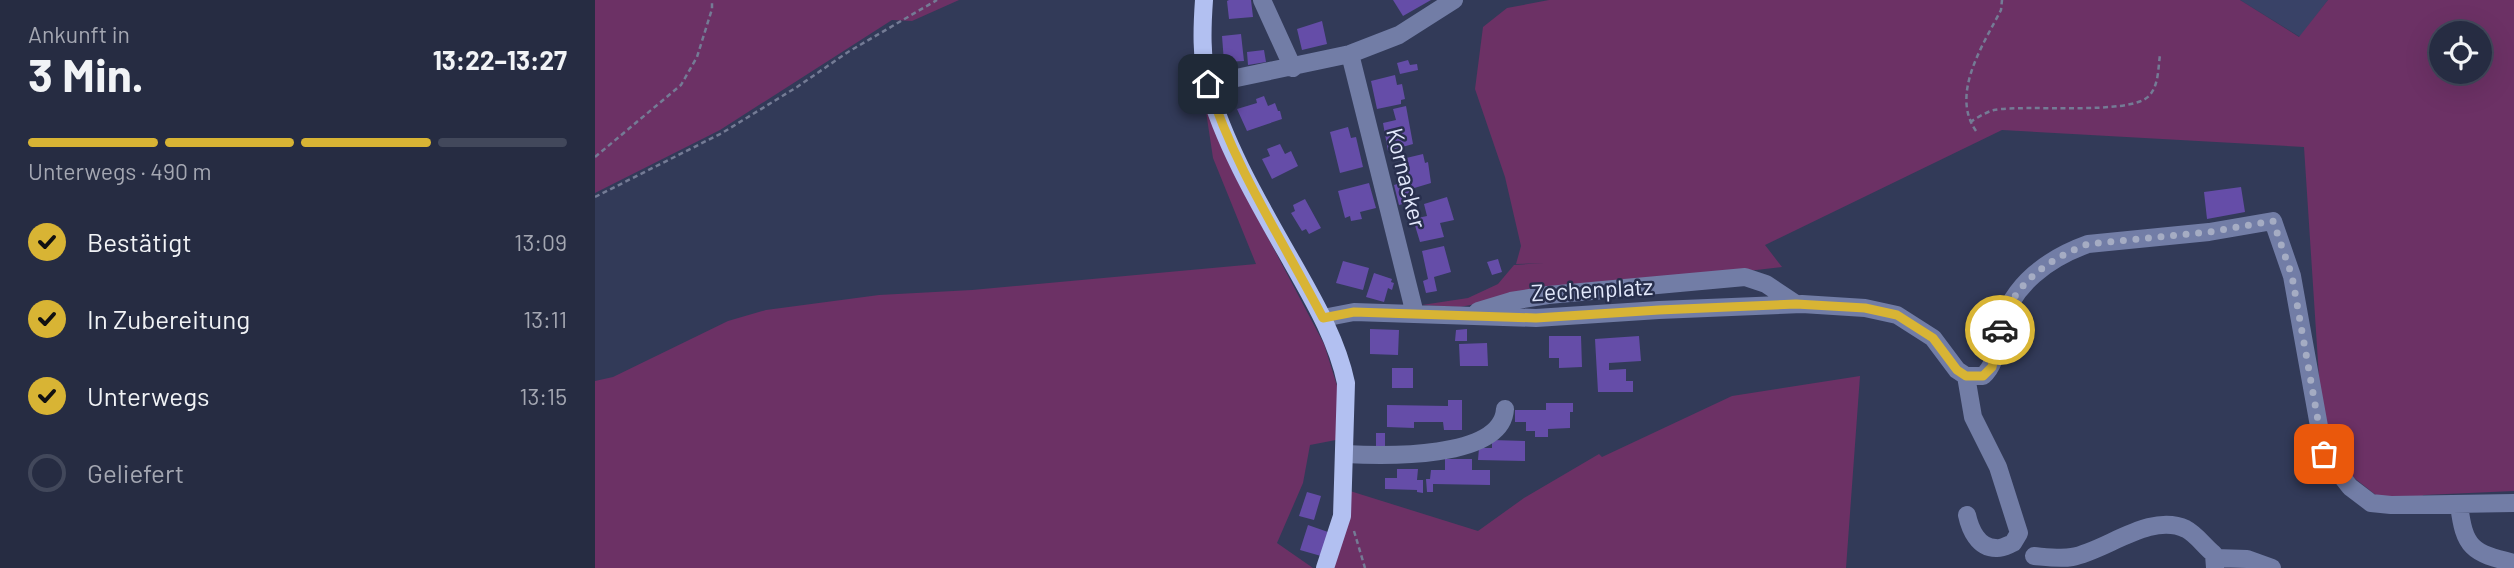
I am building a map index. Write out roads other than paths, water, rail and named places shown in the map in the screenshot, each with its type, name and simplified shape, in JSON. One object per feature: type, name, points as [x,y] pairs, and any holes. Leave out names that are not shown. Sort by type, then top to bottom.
[{"type":"main road","points":[[1204,0],[1203,56],[1208,84],[1220,121],[1237,159],[1323,318],[1338,351],[1346,383],[1342,516],[1325,568]]},
{"type":"street","points":[[1262,0],[1293,68]]},
{"type":"street","points":[[1208,84],[1350,54],[1399,35],[1454,0]]},
{"type":"street","name":"Kornacker","points":[[1350,54],[1415,314]]},
{"type":"street","points":[[1967,515],[1974,535],[1983,543],[1996,548],[2013,543],[2018,533],[1999,467],[1973,418],[1966,376],[1983,376],[1992,367],[2002,323],[2017,293],[2038,270],[2071,250],[2088,244],[2209,232],[2273,221],[2292,276],[2324,454],[2350,488],[2371,503],[2413,506],[2514,503]]},
{"type":"street","points":[[1465,316],[1511,301],[1548,295],[1745,277],[1766,284],[1799,304]]},
{"type":"street","name":"Zechenplatz","points":[[1323,318],[1354,312],[1536,318],[1799,304],[1865,308],[1897,315],[1920,329],[1933,338],[1957,370],[1966,376]]},
{"type":"street","points":[[1345,454],[1388,457],[1480,441],[1493,433],[1504,420],[1505,409]]},
{"type":"street","points":[[2459,504],[2469,544],[2486,555],[2514,563]]},
{"type":"street","points":[[2017,535],[2038,562],[2071,558],[2128,534],[2167,524],[2187,529],[2214,555],[2215,563],[2247,559],[2272,568]]}]
